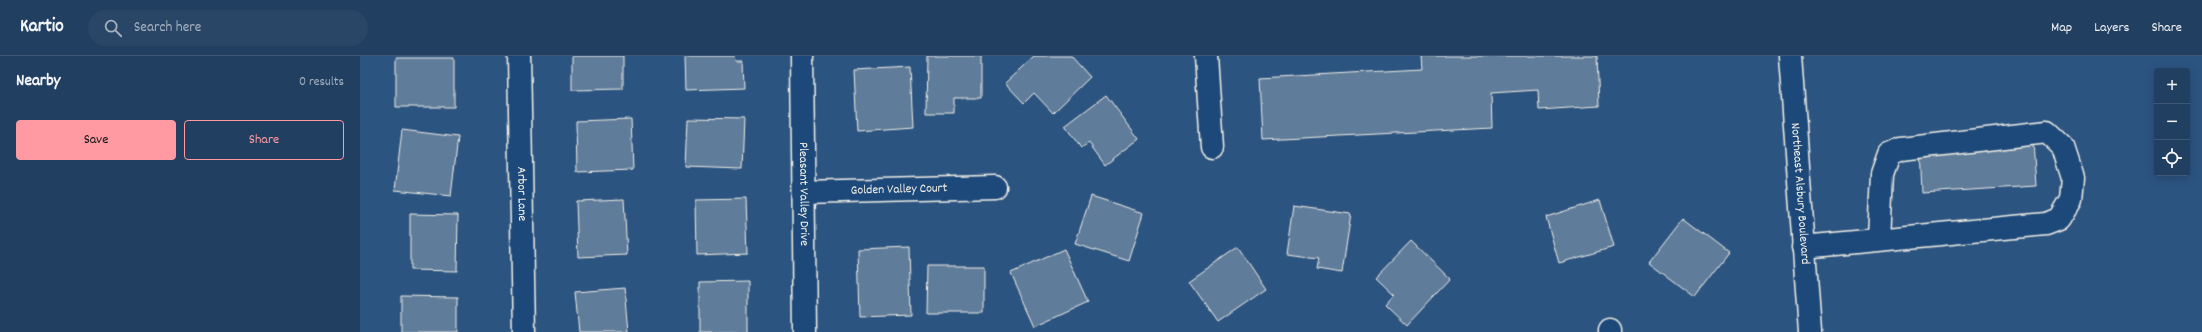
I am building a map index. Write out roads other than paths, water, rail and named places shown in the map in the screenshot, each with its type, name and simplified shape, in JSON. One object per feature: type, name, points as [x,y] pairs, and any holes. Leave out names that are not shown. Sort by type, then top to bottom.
[{"type":"street","name":"Arbor Lane","points":[[519,56],[524,332]]},
{"type":"street","name":"Pleasant Valley Drive","points":[[802,56],[805,332]]},
{"type":"street","points":[[1206,56],[1212,147]]},
{"type":"street","name":"Northeast Alsbury Boulevard","points":[[1790,56],[1810,332]]},
{"type":"street","points":[[1803,247],[2046,224],[2059,219],[2071,199],[2074,178],[2063,147],[2047,132],[1901,149],[1889,154],[1882,174],[1879,239]]},
{"type":"street","name":"Golden Valley Court","points":[[804,192],[994,187]]}]
